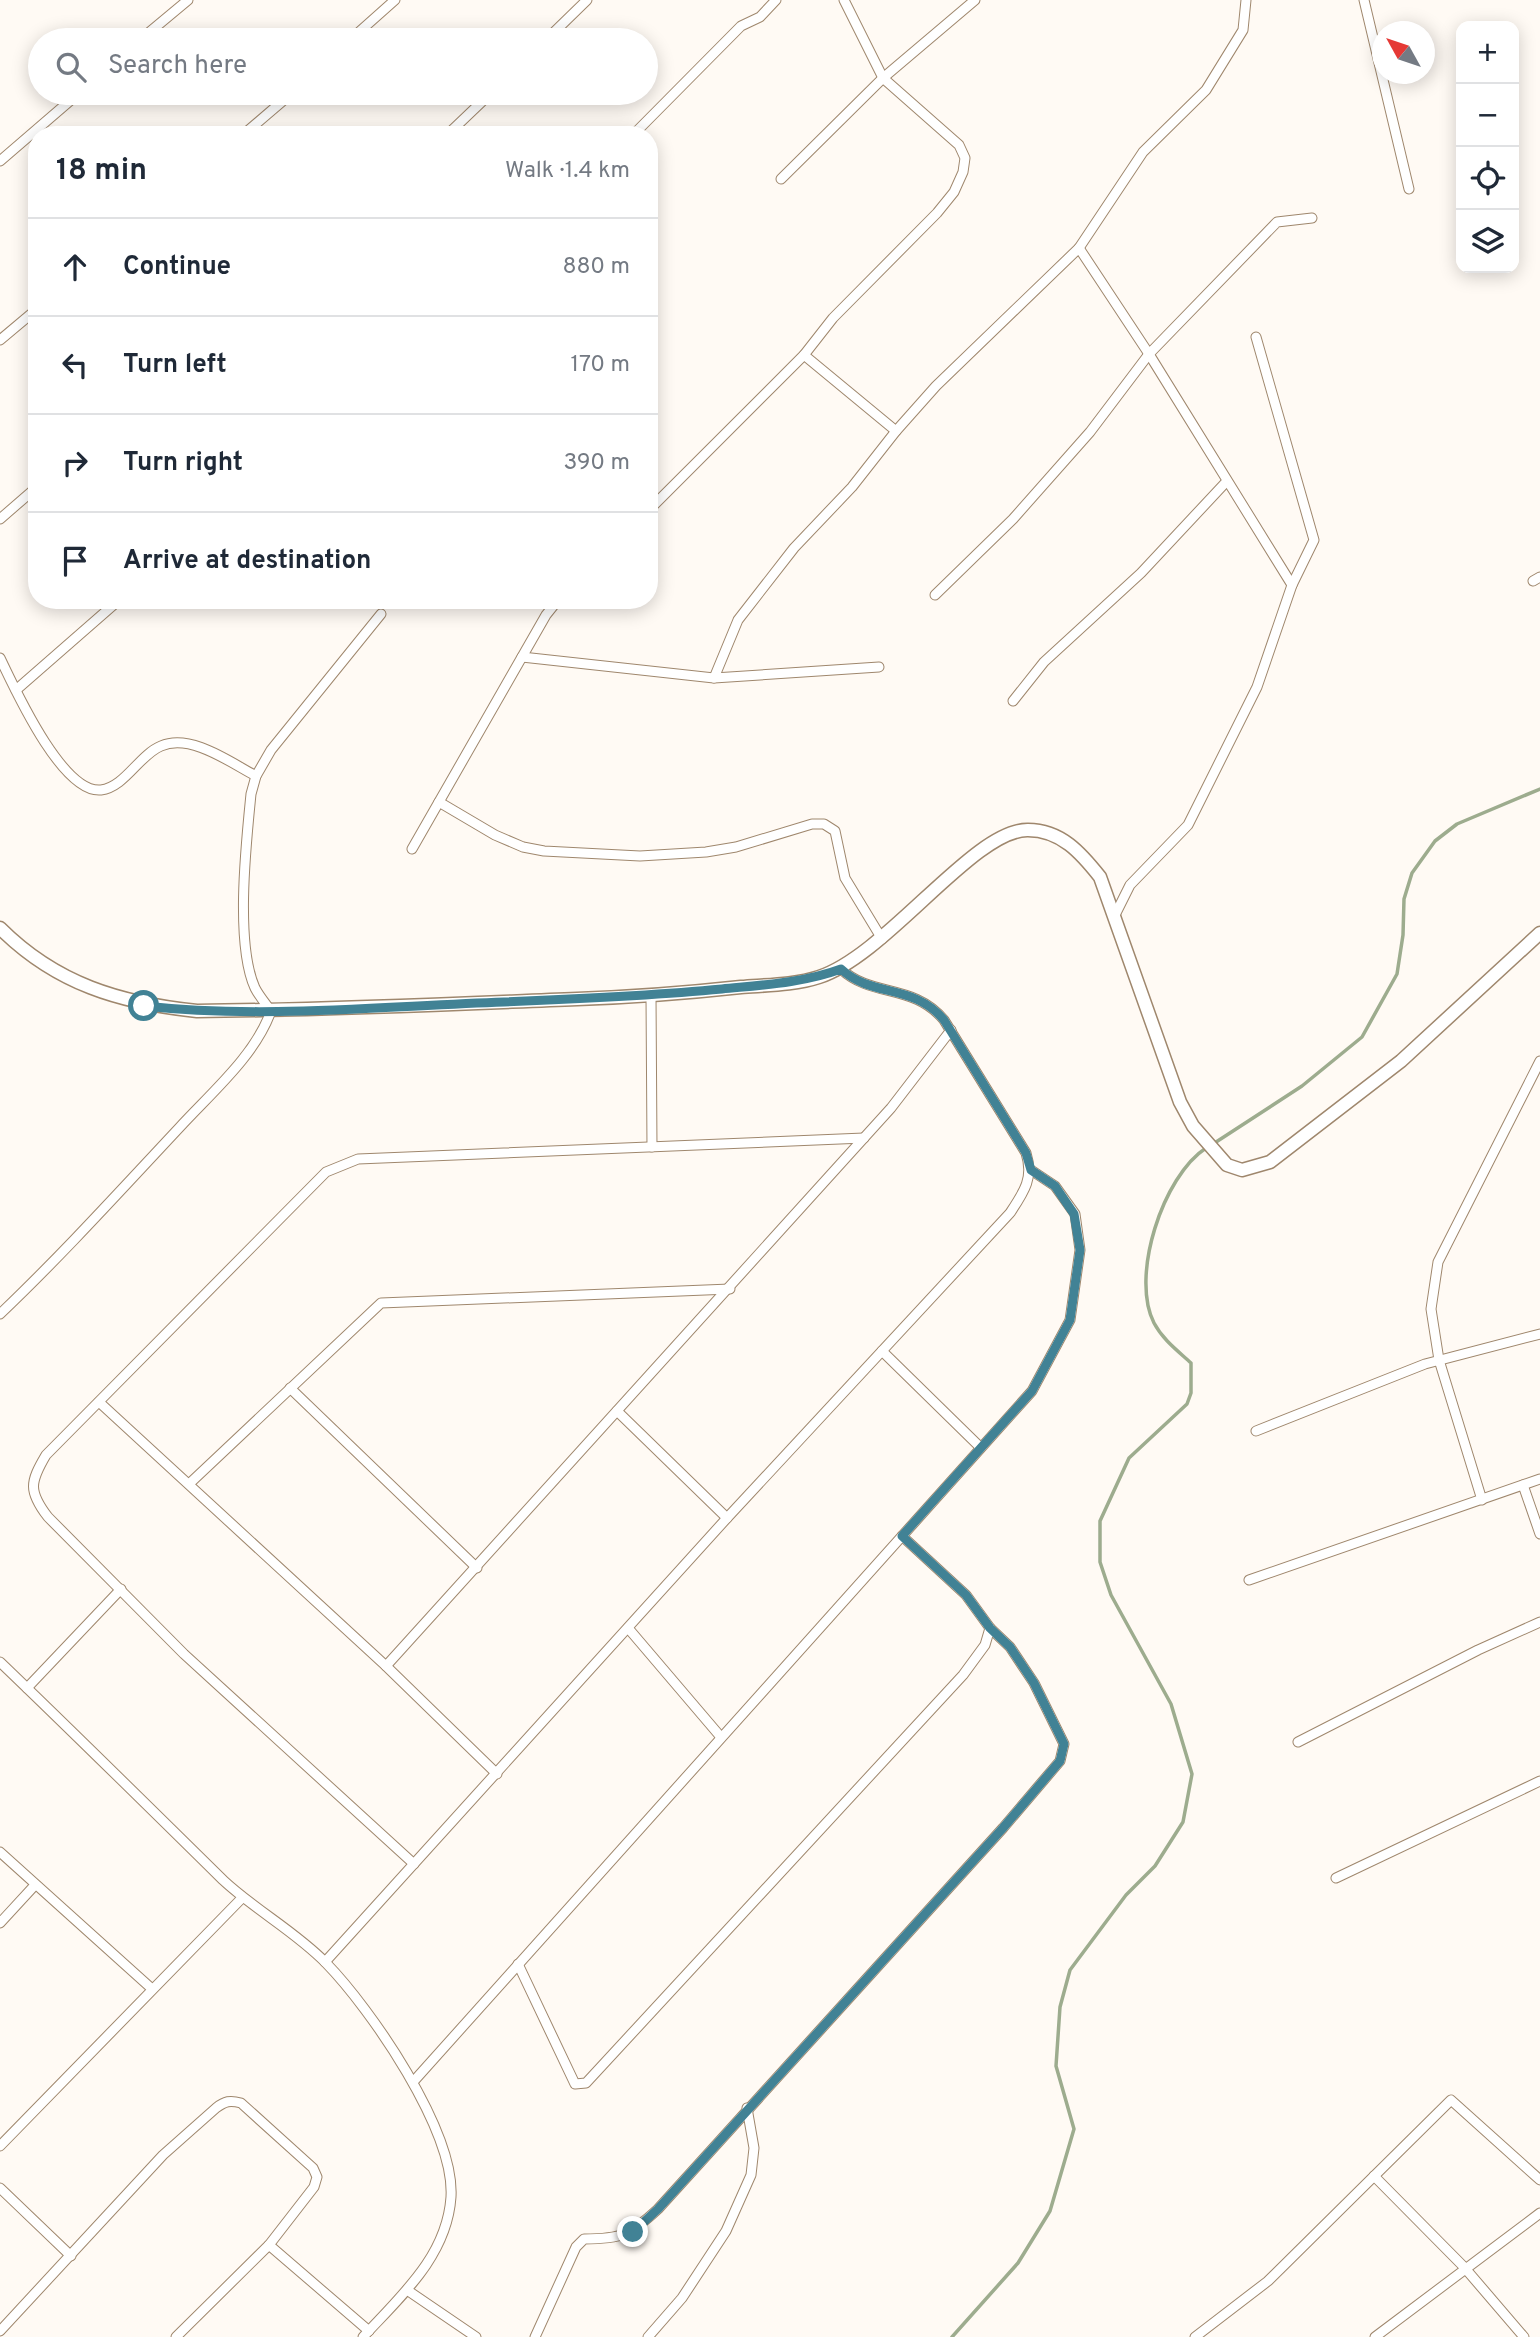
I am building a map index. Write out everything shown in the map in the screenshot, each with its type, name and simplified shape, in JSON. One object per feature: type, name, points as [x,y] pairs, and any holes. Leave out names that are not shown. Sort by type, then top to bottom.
[{"type":"street","points":[[154,28],[188,0]]},
{"type":"street","points":[[364,28],[395,0]]},
{"type":"street","points":[[558,28],[587,0]]},
{"type":"street","points":[[642,126],[741,26],[760,17],[776,0]]},
{"type":"street","points":[[658,501],[804,355],[833,318],[937,213],[954,192],[963,172],[965,158],[959,145],[883,78],[844,0]]},
{"type":"street","points":[[781,180],[883,78],[975,0]]},
{"type":"street","points":[[714,678],[738,620],[794,548],[852,487],[936,386],[1079,248],[1143,152],[1206,90],[1243,30],[1246,0]]},
{"type":"street","points":[[1364,0],[1409,189]]},
{"type":"street","points":[[41,126],[65,105]]},
{"type":"street","points":[[254,126],[278,105]]},
{"type":"street","points":[[456,126],[478,105]]},
{"type":"street","points":[[0,161],[28,137]]},
{"type":"street","points":[[935,595],[1013,519],[1090,432],[1149,354],[1277,222],[1312,218]]},
{"type":"street","points":[[1079,248],[1149,354],[1292,585]]},
{"type":"street","points":[[0,340],[28,317]]},
{"type":"street","points":[[1115,915],[1130,885],[1188,825],[1257,687],[1292,585],[1314,540],[1256,337]]},
{"type":"street","points":[[804,355],[896,431]]},
{"type":"street","points":[[1013,701],[1044,662],[1141,573],[1227,481]]},
{"type":"street","points":[[0,519],[28,495]]},
{"type":"street","points":[[16,690],[109,609]]},
{"type":"street","points":[[412,849],[552,609]]},
{"type":"street","points":[[271,1011],[256,989],[250,971],[244,918],[250,794],[256,776],[271,750],[381,614]]},
{"type":"street","points":[[0,657],[44,742],[81,785],[99,790],[113,786],[162,746],[181,744],[205,749],[256,776]]},
{"type":"street","points":[[523,657],[714,678],[879,667]]},
{"type":"street","points":[[439,802],[495,835],[523,847],[544,851],[640,856],[706,852],[736,847],[812,824],[824,824],[835,831],[845,878],[882,939]]},
{"type":"street","points":[[0,928],[47,967],[95,991],[144,1006],[170,1009],[271,1011],[651,996],[774,984],[816,978],[841,969],[882,939],[973,856],[1001,838],[1025,830],[1061,838],[1076,849],[1100,877],[1162,1057],[1194,1126],[1227,1165],[1242,1170],[1270,1163],[1401,1061],[1540,933]]},
{"type":"street","points":[[325,1962],[727,1518],[1010,1213],[1022,1196],[1031,1170],[1026,1153],[951,1030],[931,1005],[916,997],[851,978],[841,969]]},
{"type":"street","points":[[651,996],[652,1147]]},
{"type":"street","points":[[0,1314],[58,1258],[227,1076],[263,1032],[271,1011]]},
{"type":"street","points":[[386,1666],[730,1289],[864,1138],[951,1030]]},
{"type":"street","points":[[1482,1500],[1439,1360],[1432,1309],[1438,1262],[1540,1061]]},
{"type":"street","points":[[414,1864],[184,1654],[48,1517],[35,1500],[32,1479],[46,1455],[326,1172],[337,1166],[358,1159],[864,1138]]},
{"type":"street","points":[[413,2082],[720,1736],[1032,1391],[1070,1320],[1080,1250],[1074,1214],[1055,1186],[1031,1170]]},
{"type":"street","points":[[189,1484],[381,1303],[730,1289]]},
{"type":"street","points":[[1256,1431],[1439,1360],[1540,1334]]},
{"type":"street","points":[[882,1351],[981,1447]]},
{"type":"street","points":[[290,1388],[477,1568]]},
{"type":"street","points":[[99,1402],[386,1666],[497,1774]]},
{"type":"street","points":[[617,1410],[727,1518]]},
{"type":"street","points":[[1249,1580],[1540,1479]]},
{"type":"street","points":[[1523,1485],[1540,1534]]},
{"type":"street","points":[[535,2337],[576,2247],[584,2239],[616,2239],[633,2232],[658,2209],[1003,1828],[1060,1761],[1064,1744],[1034,1683],[1010,1647],[990,1628],[966,1595],[902,1536]]},
{"type":"street","points":[[27,1688],[121,1589]]},
{"type":"street","points":[[1298,1742],[1478,1650],[1540,1622]]},
{"type":"street","points":[[628,1628],[720,1736]]},
{"type":"street","points":[[518,1964],[575,2084],[586,2083],[963,1675],[985,1646],[990,1628]]},
{"type":"street","points":[[0,1662],[242,1898],[325,1962],[365,2012],[413,2082],[443,2153],[451,2195],[446,2228],[430,2261],[407,2290],[366,2334],[269,2245]]},
{"type":"street","points":[[1336,1878],[1540,1781]]},
{"type":"street","points":[[0,1853],[151,1988]]},
{"type":"street","points":[[0,1923],[35,1885]]},
{"type":"street","points":[[0,2146],[151,1988],[242,1898]]},
{"type":"street","points":[[1195,2337],[1268,2281],[1451,2100],[1540,2180]]},
{"type":"street","points":[[0,2331],[163,2155],[216,2108],[225,2102],[233,2101],[241,2104],[313,2168],[317,2177],[310,2196],[269,2245],[176,2337]]},
{"type":"street","points":[[648,2337],[681,2298],[726,2231],[751,2175],[754,2148],[747,2108]]},
{"type":"street","points":[[1374,2176],[1464,2267],[1524,2337]]},
{"type":"street","points":[[0,2188],[71,2256]]},
{"type":"street","points":[[1375,2337],[1464,2267],[1540,2213]]},
{"type":"street","points":[[407,2290],[476,2337]]},
{"type":"waterway","points":[[1213,1144],[1302,1086],[1362,1037],[1397,974],[1403,935],[1404,899],[1412,873],[1435,841],[1457,824],[1540,789]]},
{"type":"waterway","points":[[952,2337],[1018,2263],[1050,2211],[1074,2129],[1056,2066],[1060,2007],[1070,1970],[1126,1895],[1155,1866],[1183,1822],[1192,1774],[1171,1704],[1111,1595],[1100,1562],[1100,1521],[1129,1458],[1187,1404],[1191,1393],[1191,1363],[1166,1340],[1154,1323],[1148,1303],[1146,1280],[1155,1228],[1164,1203],[1190,1162],[1206,1148]]},
{"type":"route","points":[[144,1006],[197,1011],[271,1011],[651,996],[774,984],[816,978],[841,969],[851,978],[865,984],[916,997],[931,1005],[944,1020],[1026,1153],[1031,1170],[1055,1186],[1074,1214],[1080,1250],[1070,1320],[1032,1391],[902,1536],[966,1595],[990,1628],[1010,1647],[1034,1683],[1064,1744],[1060,1761],[1003,1828],[658,2209],[633,2232]]}]
